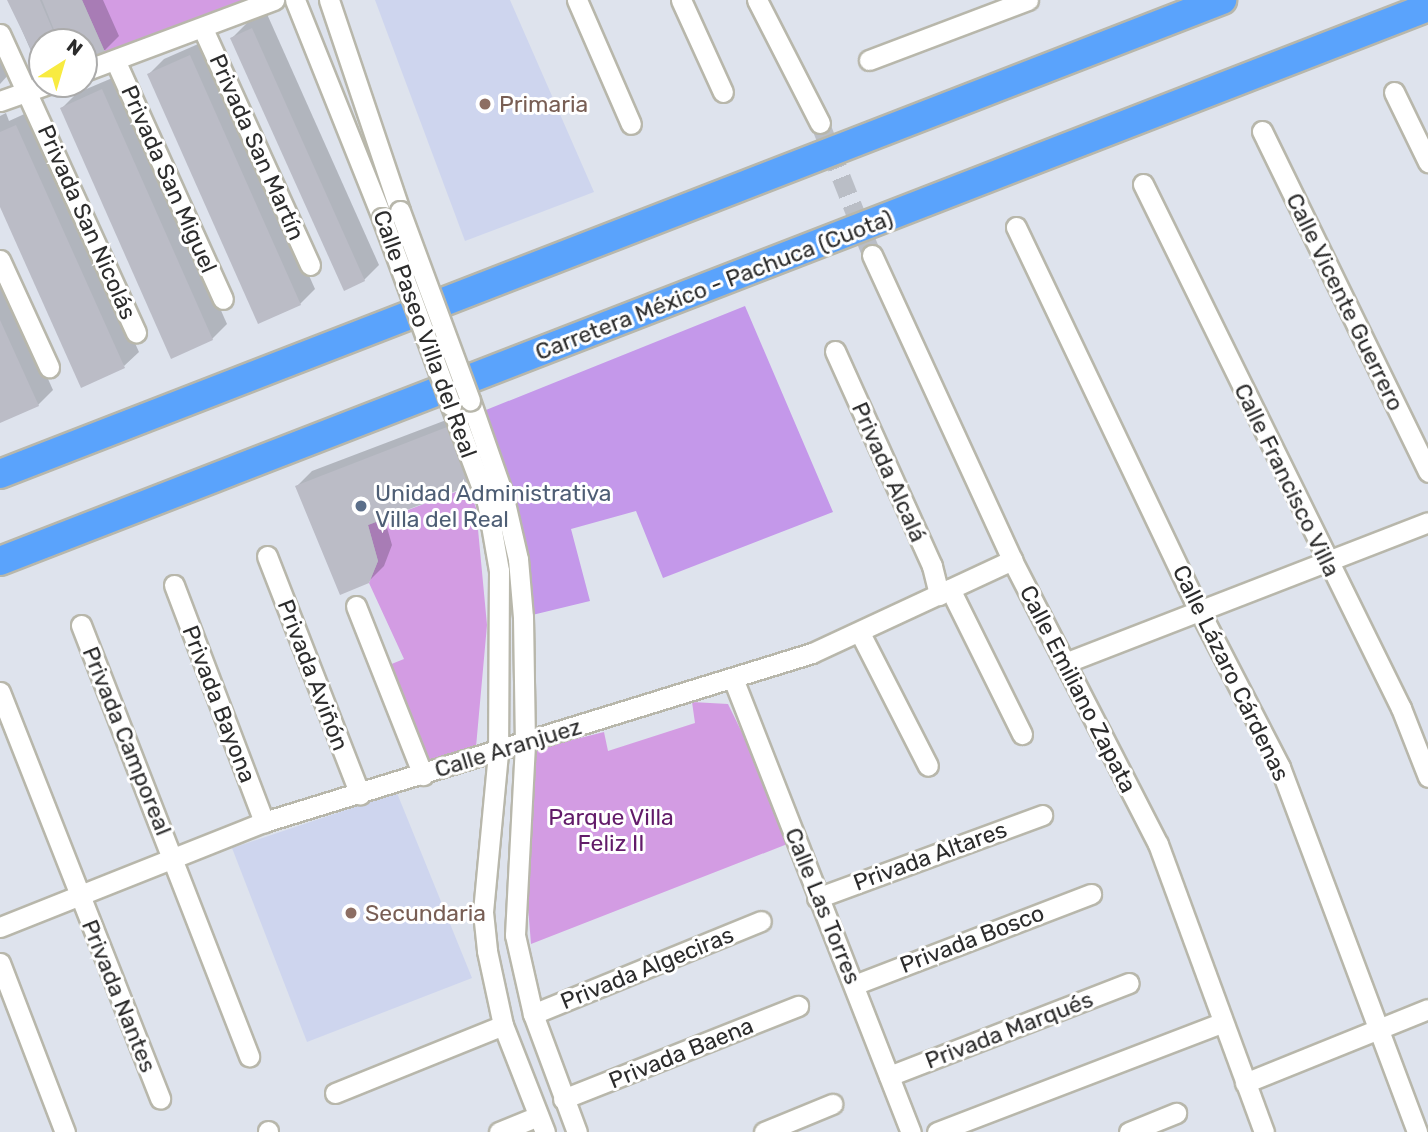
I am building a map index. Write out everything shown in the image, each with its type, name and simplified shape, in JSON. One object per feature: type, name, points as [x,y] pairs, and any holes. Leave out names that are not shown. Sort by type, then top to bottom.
[{"type":"highway","points":[[0,474],[1222,0]]},
{"type":"highway","name":"Carretera México - Pachuca (Cuota)","points":[[0,561],[1428,7]]},
{"type":"street","points":[[98,66],[203,29],[274,0]]},
{"type":"street","name":"Calle Paseo Villa del Real","points":[[295,0],[391,214],[470,400],[503,494],[518,559],[525,744],[516,935],[533,1014],[577,1132]]},
{"type":"street","name":"Calle Paseo Villa del Real","points":[[329,0],[391,214],[451,406],[487,502],[499,571],[498,753],[483,912],[503,1025],[542,1124]]},
{"type":"street","points":[[577,0],[631,124]]},
{"type":"street","points":[[681,0],[723,93]]},
{"type":"street","points":[[757,0],[820,123]]},
{"type":"street","points":[[869,60],[1028,0]]},
{"type":"street","name":"Privada San Martín","points":[[203,29],[310,265]]},
{"type":"street","name":"Privada San Nicolás","points":[[0,34],[136,332]]},
{"type":"street","name":"Privada San Miguel","points":[[116,60],[223,299]]},
{"type":"street","points":[[0,101],[27,92]]},
{"type":"street","points":[[1394,92],[1428,162]]},
{"type":"street","name":"Calle Vicente Guerrero","points":[[1262,131],[1428,472]]},
{"type":"street","name":"Calle Francisco Villa","points":[[1143,184],[1325,559],[1401,708],[1428,777]]},
{"type":"street","name":"Calle Lázaro Cárdenas","points":[[1016,227],[1198,608],[1280,767],[1417,1132]]},
{"type":"street","name":"Calle Emiliano Zapata","points":[[872,255],[1012,560],[1158,844],[1220,1023],[1264,1132]]},
{"type":"street","points":[[0,260],[49,367]]},
{"type":"street","name":"Privada Alcalá","points":[[835,351],[944,592],[1022,734]]},
{"type":"street","points":[[1065,663],[1198,608],[1428,522]]},
{"type":"street","name":"Privada Aviñón","points":[[267,556],[360,794]]},
{"type":"street","name":"Calle Aranjuez","points":[[0,927],[172,856],[264,822],[734,681],[860,633],[1012,560]]},
{"type":"street","name":"Privada Bayona","points":[[174,585],[264,822]]},
{"type":"street","points":[[356,607],[423,775]]},
{"type":"street","name":"Privada Camporeal","points":[[81,625],[249,1056]]},
{"type":"street","points":[[860,633],[928,766]]},
{"type":"street","name":"Calle Las Torres","points":[[734,681],[911,1132]]},
{"type":"street","name":"Privada Nantes","points":[[0,692],[160,1099]]},
{"type":"street","name":"Privada Altares","points":[[817,898],[1042,815]]},
{"type":"street","name":"Privada Bosco","points":[[854,985],[1091,894]]},
{"type":"street","name":"Privada Algeciras","points":[[533,1014],[761,922]]},
{"type":"street","points":[[0,964],[65,1132]]},
{"type":"street","name":"Privada Marqués","points":[[889,1076],[1129,984]]},
{"type":"street","name":"Privada Baena","points":[[563,1099],[798,1006]]},
{"type":"street","points":[[1245,1083],[1428,1009]]},
{"type":"street","points":[[937,1132],[1220,1023]]},
{"type":"street","points":[[335,1093],[503,1025]]},
{"type":"street","points":[[764,1132],[832,1104]]},
{"type":"street","points":[[1129,1132],[1177,1113]]},
{"type":"street","points":[[499,1132],[542,1124]]},
{"type":"shaded area","name":"Primaria","points":[[375,0],[510,0],[594,192],[465,241]]},
{"type":"shaded area","points":[[745,306],[833,512],[663,578],[636,511],[571,529],[590,601],[524,617],[476,414]]},
{"type":"shaded area","name":"Secundaria","points":[[397,793],[472,978],[307,1042],[232,848]]},
{"type":"green space","points":[[82,0],[247,0],[105,52],[98,36],[98,28],[94,28]]},
{"type":"green space","points":[[469,487],[476,508],[487,625],[476,747],[418,769],[384,667],[404,659],[369,583],[378,561],[368,525]]},
{"type":"green space","name":"Parque Villa Feliz II","points":[[692,702],[728,704],[795,841],[531,944],[528,907],[536,749],[604,732],[608,751],[695,723]]},
{"type":"building","points":[[7,0],[40,0],[52,28],[28,28],[28,43]]},
{"type":"building","points":[[42,0],[82,0],[94,28],[53,28]]},
{"type":"building","points":[[252,28],[365,281],[344,291],[230,38]]},
{"type":"building","points":[[98,36],[105,52],[98,55]]},
{"type":"building","points":[[190,55],[301,305],[258,324],[147,74]]},
{"type":"building","points":[[102,89],[213,340],[171,359],[60,108],[82,98],[98,98],[98,91]]},
{"type":"building","points":[[16,125],[125,368],[81,388],[0,207],[0,132]]},
{"type":"building","points":[[0,320],[39,406],[0,423]]},
{"type":"building","name":"Unidad Administrativa Villa del Real","points":[[447,427],[469,486],[368,525],[378,561],[369,583],[340,595],[295,486]]},
{"type":"tunnel","points":[[820,123],[872,255]]},
{"type":"place","name":"Primaria","points":[[485,104]]},
{"type":"place","name":"Unidad Administrativa Villa del Real","points":[[361,506]]},
{"type":"place","name":"Secundaria","points":[[351,913]]}]
